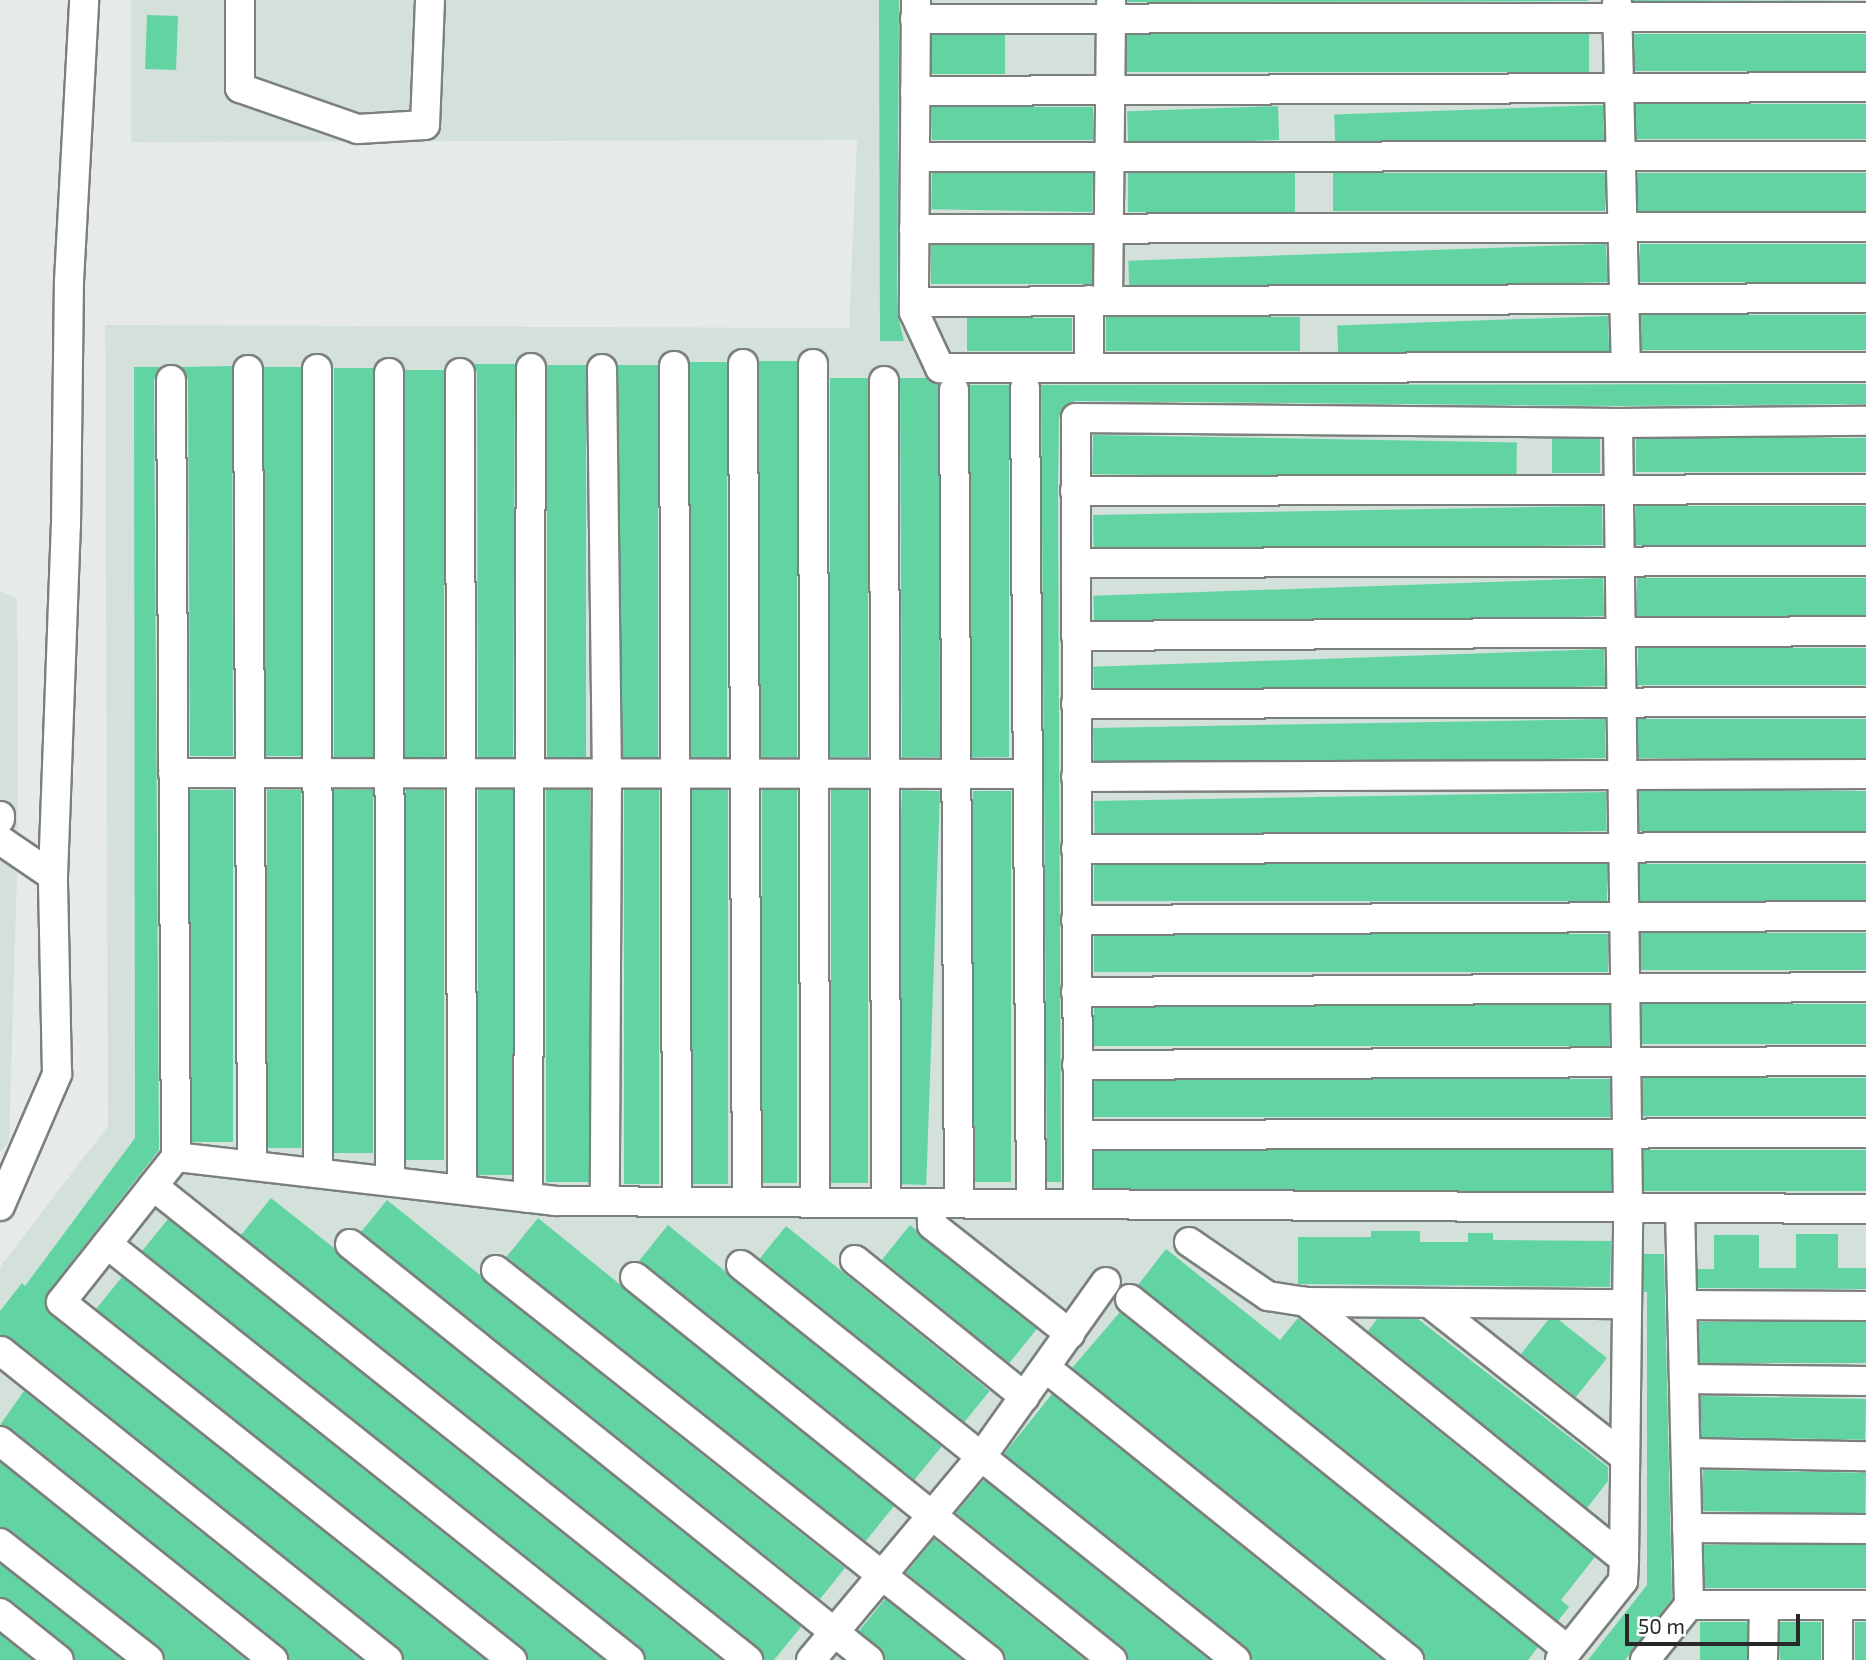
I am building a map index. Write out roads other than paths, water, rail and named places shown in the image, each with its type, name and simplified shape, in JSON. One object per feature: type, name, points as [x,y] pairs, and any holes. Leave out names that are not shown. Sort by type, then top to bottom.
[{"type":"street","points":[[240,0],[240,89],[358,129],[425,125],[430,0]]},
{"type":"street","points":[[0,1206],[57,1074],[53,876],[66,525],[69,281],[88,5]]},
{"type":"street","points":[[1866,17],[1617,10],[916,10],[914,229],[914,312],[940,368],[1866,367]]},
{"type":"street","points":[[1089,368],[1110,228],[1111,10]]},
{"type":"street","points":[[1617,10],[1626,366]]},
{"type":"street","points":[[915,91],[1866,86]]},
{"type":"street","points":[[915,157],[1866,156]]},
{"type":"street","points":[[914,229],[1866,227]]},
{"type":"street","points":[[914,302],[1866,298]]},
{"type":"street","points":[[743,364],[747,1202]]},
{"type":"street","points":[[813,364],[815,1203]]},
{"type":"street","points":[[674,366],[673,774],[677,1202]]},
{"type":"street","points":[[528,1198],[531,368]]},
{"type":"street","points":[[317,369],[318,1172]]},
{"type":"street","points":[[601,369],[607,774],[605,1201]]},
{"type":"street","points":[[248,370],[253,1165]]},
{"type":"street","points":[[389,373],[390,1181]]},
{"type":"street","points":[[460,373],[462,1189]]},
{"type":"street","points":[[171,380],[176,1157],[61,1302],[512,1660]]},
{"type":"street","points":[[884,381],[886,1203]]},
{"type":"street","points":[[1025,388],[1031,1204]]},
{"type":"street","points":[[954,390],[956,774],[945,1203],[932,1225],[1070,1334]]},
{"type":"street","points":[[1078,1204],[1076,418],[1618,423],[1866,421]]},
{"type":"street","points":[[1130,1300],[1564,1655],[1623,1581],[1628,1208],[1618,423]]},
{"type":"street","points":[[1075,491],[1866,489]]},
{"type":"street","points":[[1076,563],[1866,561]]},
{"type":"street","points":[[1076,636],[1866,632]]},
{"type":"street","points":[[1076,704],[1866,702]]},
{"type":"street","points":[[173,773],[1028,774]]},
{"type":"street","points":[[1076,777],[1866,774]]},
{"type":"street","points":[[0,840],[53,876]]},
{"type":"street","points":[[1076,849],[1866,847]]},
{"type":"street","points":[[1076,920],[1866,916]]},
{"type":"street","points":[[1076,992],[1866,987]]},
{"type":"street","points":[[1077,1065],[1866,1061]]},
{"type":"street","points":[[1078,1135],[1866,1133]]},
{"type":"street","points":[[176,1157],[528,1198],[605,1201],[1866,1209]]},
{"type":"street","points":[[153,1186],[748,1660]]},
{"type":"street","points":[[1645,1660],[1689,1605],[1680,1208]]},
{"type":"street","points":[[1189,1242],[1268,1296],[1305,1302],[1627,1304]]},
{"type":"street","points":[[107,1244],[630,1660]]},
{"type":"street","points":[[350,1244],[869,1660]]},
{"type":"street","points":[[855,1260],[1024,1397]]},
{"type":"street","points":[[741,1265],[1236,1660]]},
{"type":"street","points":[[496,1270],[989,1660]]},
{"type":"street","points":[[635,1277],[1112,1660]]},
{"type":"street","points":[[811,1660],[880,1574],[981,1457],[1106,1282]]},
{"type":"street","points":[[1305,1302],[1624,1559]]},
{"type":"street","points":[[1429,1303],[1625,1457]]},
{"type":"street","points":[[1682,1305],[1866,1306]]},
{"type":"street","points":[[1,1351],[388,1660]]},
{"type":"street","points":[[1046,1368],[1409,1660]]},
{"type":"street","points":[[1684,1379],[1866,1381]]},
{"type":"street","points":[[0,1441],[274,1660]]},
{"type":"street","points":[[1686,1453],[1866,1456]]},
{"type":"street","points":[[1687,1528],[1866,1529]]},
{"type":"street","points":[[0,1543],[149,1660]]},
{"type":"street","points":[[1689,1605],[1866,1605]]},
{"type":"street","points":[[1763,1660],[1764,1605]]},
{"type":"street","points":[[1838,1605],[1838,1660]]},
{"type":"street","points":[[0,1613],[59,1660]]}]
